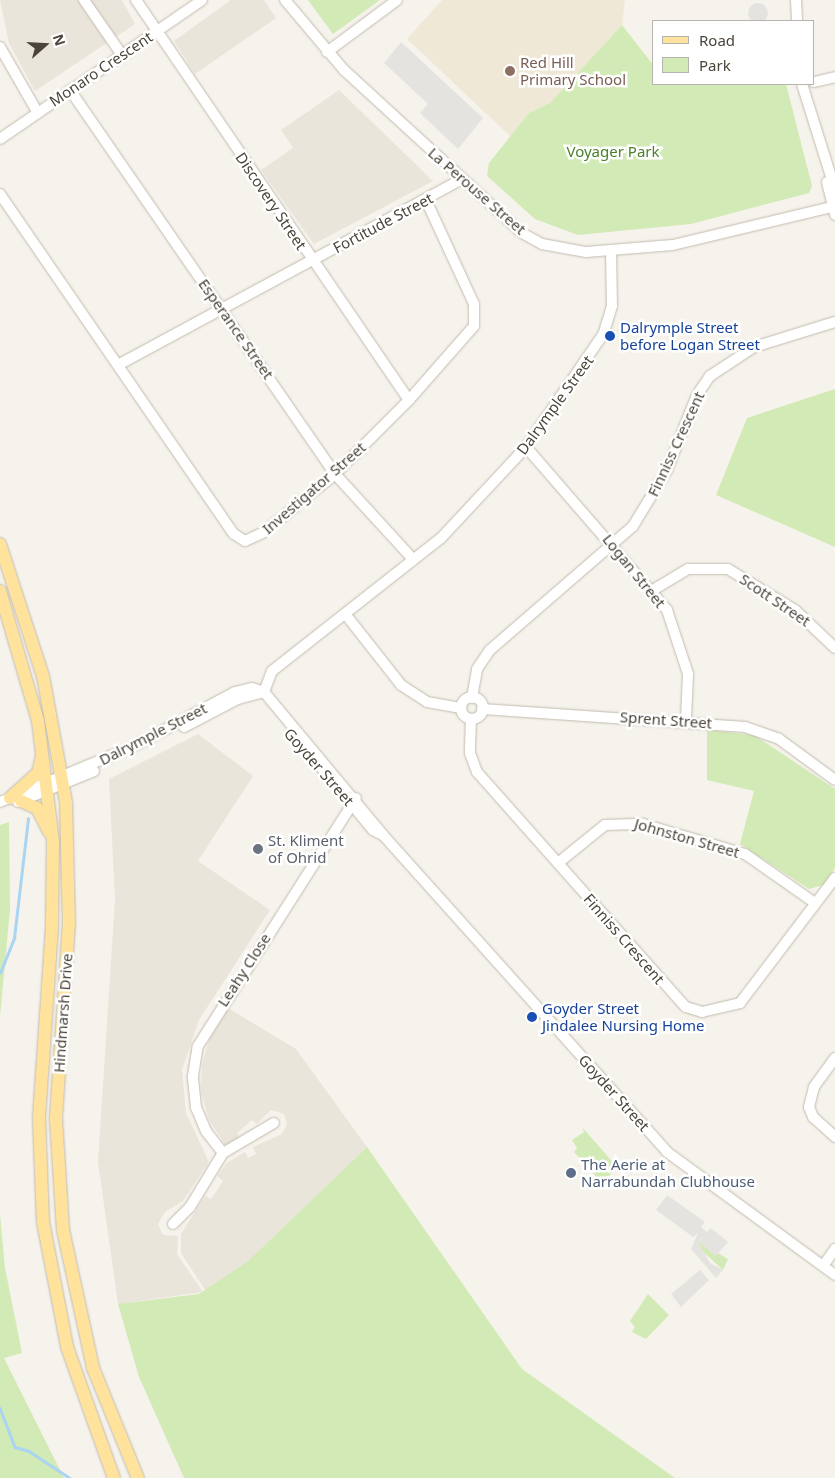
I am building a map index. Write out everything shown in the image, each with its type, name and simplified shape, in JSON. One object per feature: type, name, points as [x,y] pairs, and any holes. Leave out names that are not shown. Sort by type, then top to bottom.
[{"type":"main road","name":"Hindmarsh Drive","points":[[0,544],[42,676],[63,781],[70,873],[56,1119],[60,1205],[85,1340],[115,1428],[138,1478]]},
{"type":"main road","name":"Hindmarsh Drive","points":[[0,591],[25,666],[43,750],[49,787],[53,841],[52,927],[39,1118],[44,1222],[67,1346],[114,1478]]},
{"type":"main road","points":[[43,750],[38,773],[10,800],[37,808],[53,841]]},
{"type":"street","points":[[84,0],[122,55]]},
{"type":"street","name":"Discovery Street","points":[[136,0],[155,33],[409,400]]},
{"type":"street","name":"Monaro Crescent","points":[[0,138],[202,0]]},
{"type":"street","name":"La Perouse Street","points":[[285,0],[363,93],[407,129],[522,233],[542,244],[572,252],[679,244],[834,205]]},
{"type":"street","points":[[327,52],[397,0]]},
{"type":"street","points":[[796,0],[797,20]]},
{"type":"street","points":[[0,47],[38,112]]},
{"type":"street","points":[[815,82],[835,77]]},
{"type":"street","points":[[803,85],[834,205]]},
{"type":"street","name":"Esperance Street","points":[[70,90],[335,474],[413,559]]},
{"type":"street","points":[[823,156],[835,189]]},
{"type":"street","name":"Fortitude Street","points":[[118,364],[462,179]]},
{"type":"street","name":"Investigator Street","points":[[0,194],[238,538],[255,539],[335,474],[409,400],[476,319],[470,292],[426,200]]},
{"type":"street","name":"Dalrymple Street","points":[[0,807],[10,800],[63,781],[238,699],[260,692],[267,678],[279,665],[346,615],[442,535],[526,447],[604,333],[612,306],[611,250]]},
{"type":"street","name":"Finniss Crescent","points":[[472,698],[477,669],[490,650],[633,526],[657,491],[697,395],[710,376],[723,364],[754,347],[835,322]]},
{"type":"street","name":"Logan Street","points":[[526,447],[653,590],[683,649],[688,674],[686,720]]},
{"type":"street","name":"Scott Street","points":[[653,590],[688,569],[728,569],[794,610],[835,648]]},
{"type":"street","points":[[346,615],[401,685],[427,702],[461,708],[471,719],[482,709],[472,698],[461,708]]},
{"type":"street","name":"Goyder Street","points":[[260,692],[323,763],[353,801],[674,1159],[835,1275]]},
{"type":"street","name":"Sprent Street","points":[[482,709],[686,720],[763,731],[835,780]]},
{"type":"street","name":"Finniss Crescent","points":[[471,719],[470,753],[477,772],[673,996],[702,1012],[740,1003],[753,990],[835,878]]},
{"type":"street","name":"Leahy Close","points":[[223,1153],[209,1137],[196,1106],[193,1076],[198,1046],[353,801]]},
{"type":"street","name":"Johnston Street","points":[[558,863],[605,825],[634,823],[745,854],[815,903]]},
{"type":"street","points":[[835,1058],[814,1087],[810,1107],[813,1116],[835,1137]]},
{"type":"street","points":[[173,1224],[190,1207],[223,1153],[274,1123]]},
{"type":"street","points":[[823,1266],[835,1249]]},
{"type":"shaded area","points":[[0,0],[122,0],[135,24],[35,91],[9,43]]},
{"type":"shaded area","points":[[231,0],[264,0],[276,18],[195,74],[174,41]]},
{"type":"shaded area","name":"Red Hill Primary School","points":[[442,0],[625,0],[622,25],[550,103],[529,113],[511,137],[407,39]]},
{"type":"shaded area","points":[[754,3],[762,3],[768,9],[768,17],[765,20],[751,20],[748,17],[748,9]]},
{"type":"shaded area","points":[[401,42],[483,118],[458,149],[420,113],[428,104],[384,63]]},
{"type":"shaded area","points":[[339,90],[433,181],[314,244],[261,170],[293,148],[281,130]]},
{"type":"shaded area","points":[[198,734],[253,776],[198,861],[270,910],[199,1020],[182,1070],[186,1113],[209,1162],[183,1201],[165,1212],[158,1224],[163,1235],[178,1236],[177,1254],[203,1292],[118,1304],[98,1162],[115,899],[109,779]]},
{"type":"shaded area","points":[[228,1008],[296,1049],[367,1147],[248,1261],[205,1290],[181,1253],[181,1234],[205,1196],[211,1199],[223,1181],[217,1176],[228,1162],[245,1152],[248,1158],[256,1154],[253,1147],[282,1134],[287,1124],[284,1114],[271,1110],[257,1124],[252,1120],[237,1133],[240,1138],[226,1146],[209,1120],[201,1091],[202,1065],[209,1040]]},
{"type":"shaded area","points":[[667,1195],[705,1222],[701,1227],[707,1232],[711,1228],[728,1242],[716,1256],[699,1242],[702,1237],[698,1242],[710,1263],[723,1270],[716,1278],[691,1249],[698,1233],[693,1237],[656,1210]]},
{"type":"shaded area","points":[[700,1270],[709,1280],[681,1307],[671,1294]]},
{"type":"green space","points":[[308,0],[380,0],[333,34]]},
{"type":"green space","name":"Voyager Park","points":[[622,25],[652,63],[652,85],[786,85],[812,186],[809,193],[691,224],[578,235],[535,219],[487,176],[489,163],[529,113],[550,103]]},
{"type":"green space","points":[[835,389],[835,547],[716,495],[747,418]]},
{"type":"green space","points":[[707,730],[754,735],[835,789],[835,868],[823,885],[809,889],[740,844],[754,791],[707,780]]},
{"type":"green space","points":[[9,822],[10,909],[0,1017],[0,825]]},
{"type":"green space","points":[[582,1127],[617,1167],[602,1183],[574,1152],[577,1148],[572,1140],[584,1132]]},
{"type":"green space","points":[[367,1147],[522,1369],[675,1478],[184,1478],[139,1377],[118,1304],[199,1294],[248,1261]]},
{"type":"green space","points":[[0,1214],[5,1268],[22,1353],[4,1358],[64,1478],[0,1478]]},
{"type":"green space","points":[[702,1237],[699,1242],[728,1259],[723,1270],[698,1247],[698,1242]]},
{"type":"green space","points":[[648,1294],[669,1315],[646,1339],[632,1332],[635,1327],[630,1321]]},
{"type":"waterway","points":[[0,973],[14,938],[28,819]]},
{"type":"waterway","points":[[0,1408],[15,1447],[29,1451],[70,1478]]},
{"type":"place","name":"Red Hill Primary School","points":[[510,71]]},
{"type":"place","name":"Dalrymple Street before Logan Street","points":[[610,336]]},
{"type":"place","name":"St. Kliment of Ohrid","points":[[258,849]]},
{"type":"place","name":"Goyder Street Jindalee Nursing Home","points":[[532,1017]]},
{"type":"place","name":"The Aerie at Narrabundah Clubhouse","points":[[571,1173]]}]
